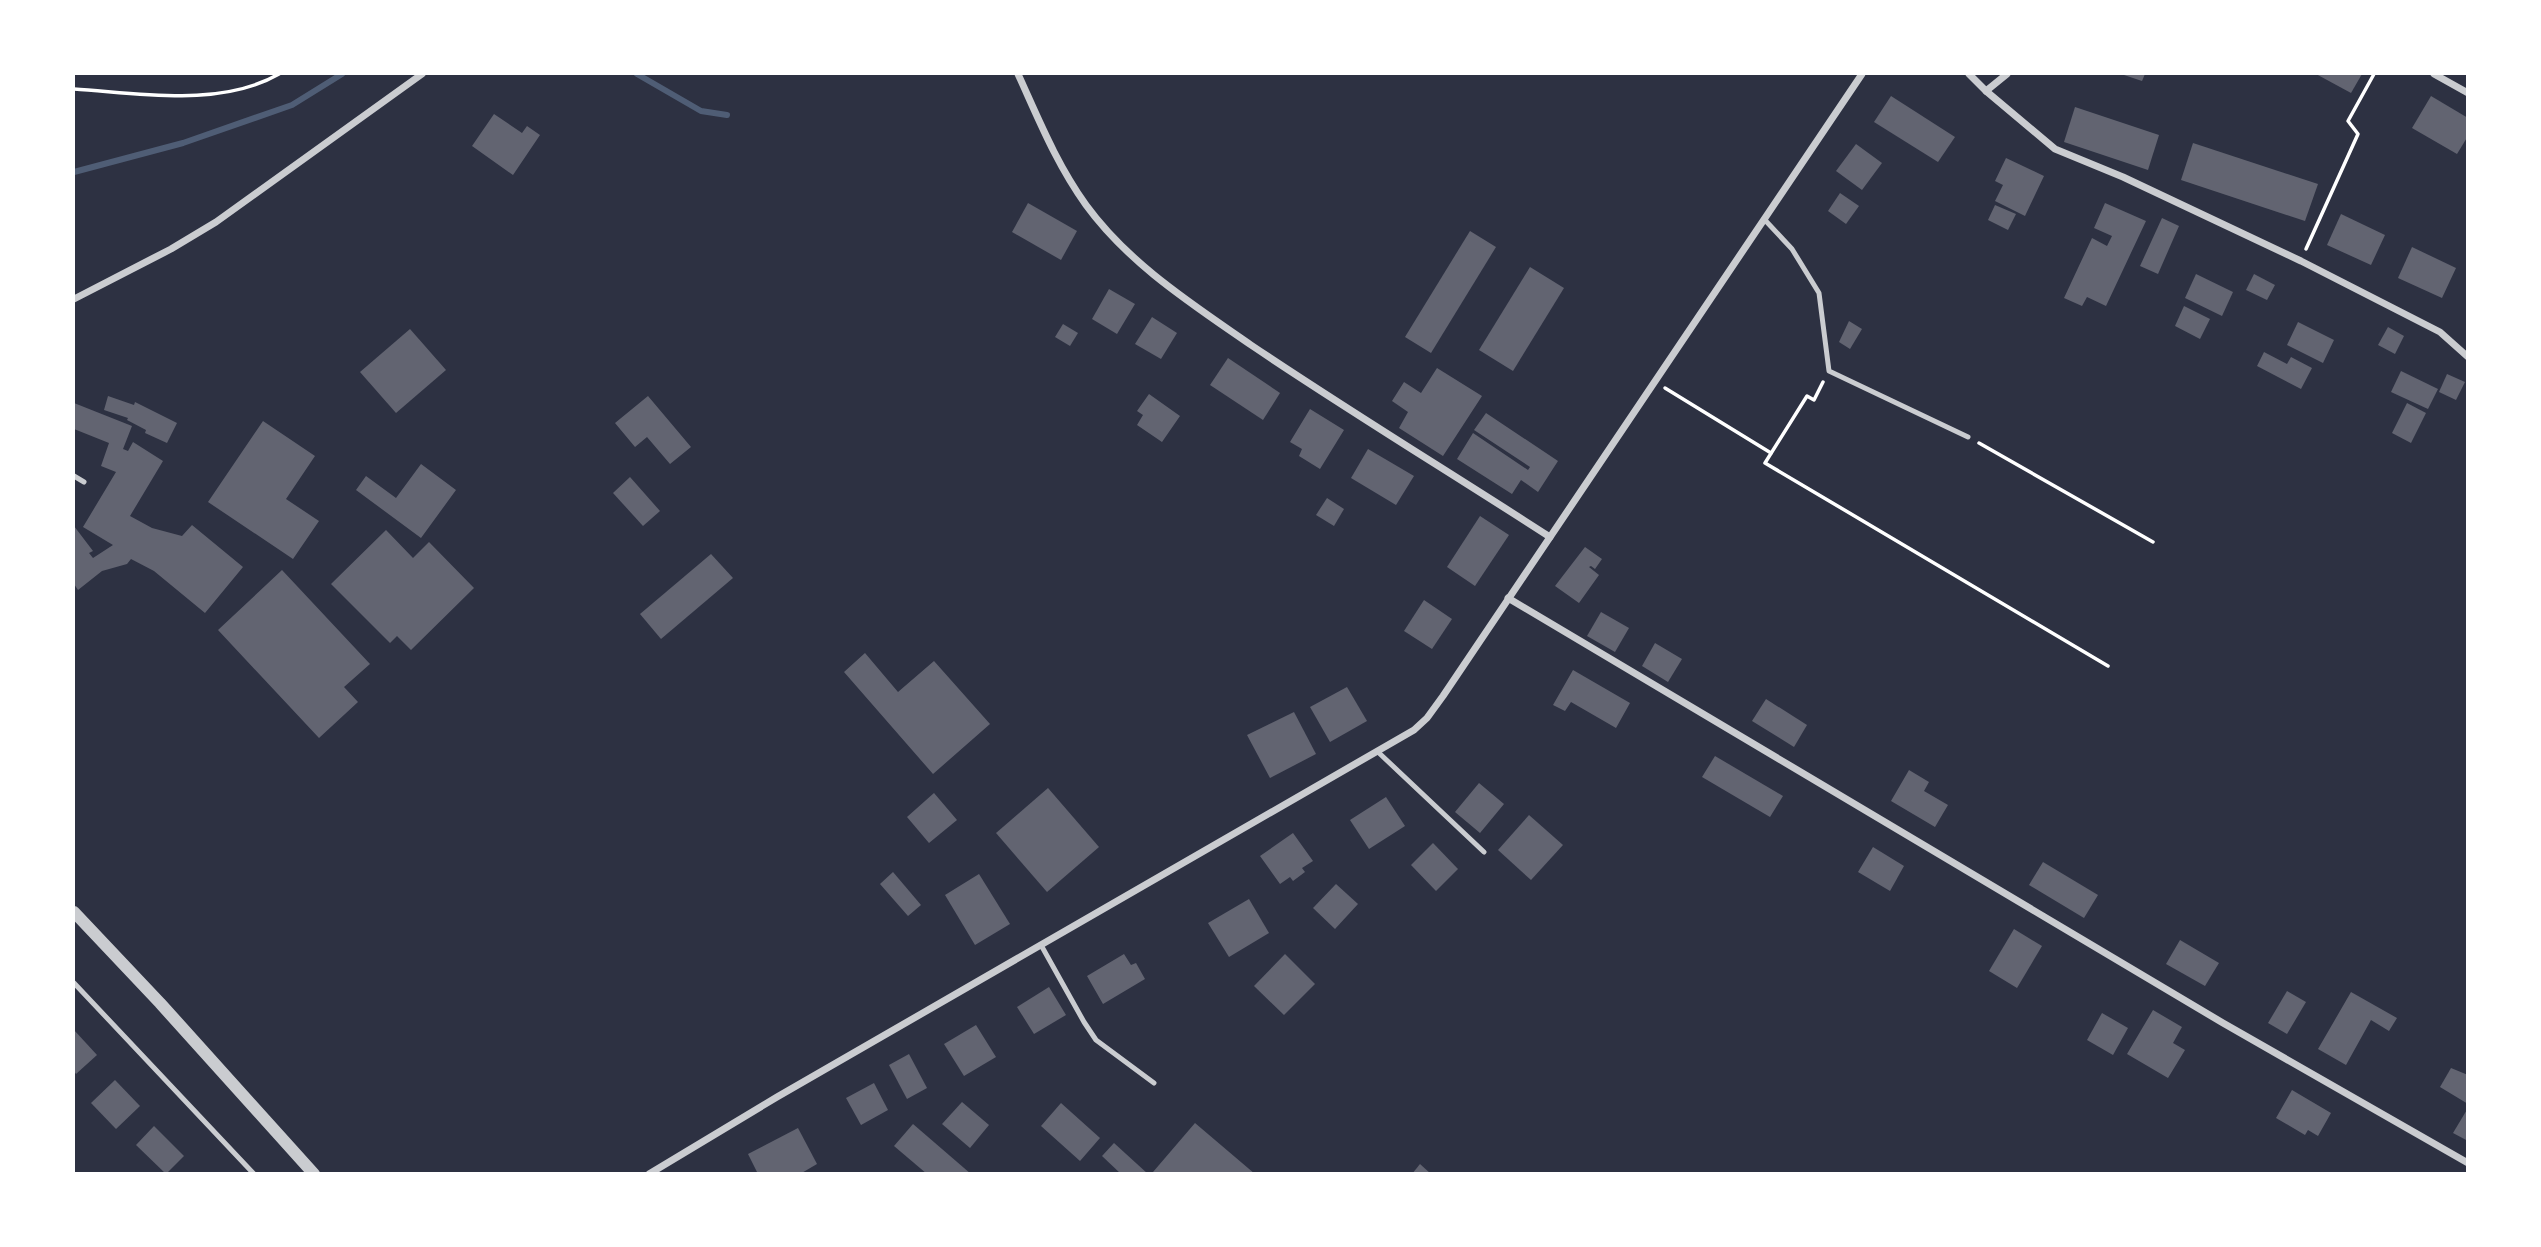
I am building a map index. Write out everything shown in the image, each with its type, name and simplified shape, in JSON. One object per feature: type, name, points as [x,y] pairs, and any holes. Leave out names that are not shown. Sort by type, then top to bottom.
[{"type":"street","points":[[74,299],[171,249],[216,222],[422,74]]},
{"type":"street","points":[[1018,74],[1056,161],[1087,207],[1124,250],[1177,293],[1288,369],[1550,537]]},
{"type":"street","points":[[649,1174],[789,1090],[1378,752],[1427,719],[1862,74]]},
{"type":"street","points":[[1969,74],[2055,149],[2123,177],[2301,261],[2440,332],[2468,357]]},
{"type":"street","points":[[1986,91],[2007,74]]},
{"type":"street","points":[[2434,74],[2468,93]]},
{"type":"street","points":[[1508,598],[2211,1016],[2468,1163]]},
{"type":"street","points":[[74,912],[314,1174]]},
{"type":"lane","points":[[1764,219],[1792,249],[1819,293],[1829,371],[1968,437]]},
{"type":"lane","points":[[74,476],[84,482]]},
{"type":"lane","points":[[1378,752],[1485,852]]},
{"type":"lane","points":[[1041,946],[1096,1040],[1154,1083]]},
{"type":"lane","points":[[74,983],[254,1174]]},
{"type":"path","points":[[74,89],[207,95],[247,88],[279,74]]},
{"type":"path","points":[[2301,261],[2358,134],[2348,121],[2374,74]]},
{"type":"path","points":[[1829,371],[1814,400],[1807,396],[1765,463],[2108,666]]},
{"type":"path","points":[[1654,382],[1771,453]]},
{"type":"path","points":[[1968,437],[2153,542]]},
{"type":"building","points":[[2121,74],[2145,74],[2142,81]]},
{"type":"building","points":[[2316,74],[2362,74],[2351,93]]},
{"type":"building","points":[[1891,96],[1955,137],[1938,162],[1874,122]]},
{"type":"building","points":[[2431,96],[2468,118],[2468,136],[2457,154],[2412,128]]},
{"type":"building","points":[[2075,107],[2159,135],[2148,170],[2064,142]]},
{"type":"building","points":[[494,114],[522,133],[527,126],[540,135],[513,175],[472,146]]},
{"type":"building","points":[[2193,143],[2318,184],[2305,221],[2181,180]]},
{"type":"building","points":[[1856,144],[1882,163],[1862,190],[1836,171]]},
{"type":"building","points":[[2006,158],[2044,176],[2025,216],[1995,201],[2003,185],[1995,181]]},
{"type":"building","points":[[1840,193],[1859,206],[1846,224],[1828,211]]},
{"type":"building","points":[[1028,203],[1077,231],[1061,260],[1012,232]]},
{"type":"building","points":[[2105,203],[2146,221],[2106,306],[2087,297],[2082,306],[2064,298],[2092,238],[2107,246],[2112,236],[2094,228]]},
{"type":"building","points":[[1995,205],[2016,214],[2008,230],[1988,220]]},
{"type":"building","points":[[2341,214],[2385,235],[2371,265],[2327,245]]},
{"type":"building","points":[[2162,218],[2179,226],[2158,274],[2140,266]]},
{"type":"building","points":[[1470,231],[1496,247],[1431,353],[1405,337]]},
{"type":"building","points":[[2412,247],[2456,268],[2442,298],[2398,278]]},
{"type":"building","points":[[1530,267],[1564,288],[1513,371],[1479,350]]},
{"type":"building","points":[[2196,274],[2233,292],[2222,316],[2185,298]]},
{"type":"building","points":[[2254,274],[2275,285],[2267,300],[2246,290]]},
{"type":"building","points":[[1109,289],[1135,304],[1117,334],[1092,319]]},
{"type":"building","points":[[2184,306],[2210,319],[2200,339],[2175,326]]},
{"type":"building","points":[[1152,317],[1177,333],[1161,359],[1135,344]]},
{"type":"building","points":[[1849,321],[1862,329],[1850,349],[1839,342]]},
{"type":"building","points":[[2298,322],[2334,340],[2323,363],[2287,345]]},
{"type":"building","points":[[1063,324],[1078,333],[1070,346],[1055,337]]},
{"type":"building","points":[[2388,327],[2404,336],[2395,354],[2378,345]]},
{"type":"building","points":[[410,329],[446,370],[396,413],[360,372]]},
{"type":"building","points":[[2264,352],[2287,364],[2291,357],[2312,368],[2301,389],[2257,366]]},
{"type":"building","points":[[1228,358],[1280,393],[1263,420],[1210,385]]},
{"type":"building","points":[[1437,368],[1482,396],[1443,456],[1399,428],[1408,412],[1392,401],[1404,382],[1421,393]]},
{"type":"building","points":[[2401,371],[2438,389],[2428,409],[2391,392]]},
{"type":"building","points":[[2447,374],[2465,382],[2456,400],[2439,392]]},
{"type":"building","points":[[1149,394],[1180,416],[1162,442],[1137,425],[1143,415],[1137,411]]},
{"type":"building","points":[[108,396],[134,405],[135,402],[177,423],[167,443],[145,433],[146,430],[127,420],[128,418],[104,410]]},
{"type":"building","points":[[648,396],[691,447],[670,464],[647,437],[635,447],[615,423]]},
{"type":"building","points":[[74,403],[132,426],[123,449],[128,451],[133,442],[163,461],[130,516],[152,528],[182,536],[192,525],[243,567],[205,613],[154,571],[131,559],[127,564],[102,571],[78,590],[74,584],[74,526],[93,551],[89,553],[93,558],[113,545],[83,527],[116,472],[101,466],[109,443],[74,429]]},
{"type":"building","points":[[2407,403],[2426,413],[2411,443],[2392,433]]},
{"type":"building","points":[[1310,409],[1344,430],[1320,469],[1299,456],[1302,449],[1290,442]]},
{"type":"building","points":[[1486,413],[1558,461],[1538,492],[1521,480],[1512,494],[1457,459],[1473,433],[1528,470],[1530,467],[1474,430]]},
{"type":"building","points":[[263,421],[315,456],[286,499],[319,521],[293,559],[208,502]]},
{"type":"building","points":[[1368,449],[1414,476],[1396,505],[1351,478]]},
{"type":"building","points":[[421,464],[456,490],[421,538],[356,490],[366,476],[396,498]]},
{"type":"building","points":[[630,477],[660,511],[643,526],[613,493]]},
{"type":"building","points":[[1327,498],[1344,509],[1334,526],[1316,515]]},
{"type":"building","points":[[1480,516],[1509,535],[1475,586],[1447,567]]},
{"type":"building","points":[[386,530],[413,558],[429,542],[474,588],[411,650],[397,636],[390,643],[331,584]]},
{"type":"building","points":[[1585,547],[1602,559],[1595,569],[1589,567],[1599,575],[1579,603],[1555,586]]},
{"type":"building","points":[[711,554],[733,578],[661,639],[640,614]]},
{"type":"building","points":[[282,570],[370,664],[344,687],[358,702],[319,738],[218,630]]},
{"type":"building","points":[[1424,600],[1452,619],[1432,649],[1404,631]]},
{"type":"building","points":[[1601,612],[1629,628],[1615,652],[1587,636]]},
{"type":"building","points":[[1655,643],[1682,659],[1668,682],[1642,666]]},
{"type":"building","points":[[865,653],[898,692],[934,661],[990,724],[933,774],[844,672]]},
{"type":"building","points":[[1573,670],[1630,703],[1616,728],[1571,702],[1565,711],[1553,705]]},
{"type":"building","points":[[1347,687],[1367,721],[1330,742],[1310,707]]},
{"type":"building","points":[[1766,699],[1807,725],[1794,747],[1752,721]]},
{"type":"building","points":[[1294,712],[1316,754],[1270,778],[1247,735]]},
{"type":"building","points":[[1715,756],[1783,796],[1770,817],[1702,777]]},
{"type":"building","points":[[1909,770],[1929,782],[1924,791],[1948,805],[1935,827],[1891,801]]},
{"type":"building","points":[[1479,783],[1504,804],[1480,833],[1455,812]]},
{"type":"building","points":[[1048,788],[1099,847],[1047,892],[996,833]]},
{"type":"building","points":[[934,793],[957,820],[929,843],[907,817]]},
{"type":"building","points":[[1386,797],[1405,826],[1369,849],[1350,820]]},
{"type":"building","points":[[1529,815],[1563,845],[1531,880],[1498,850]]},
{"type":"building","points":[[1293,833],[1313,861],[1302,868],[1305,872],[1293,881],[1290,877],[1280,884],[1260,856]]},
{"type":"building","points":[[1433,843],[1458,869],[1436,891],[1411,865]]},
{"type":"building","points":[[1873,847],[1904,866],[1890,891],[1858,872]]},
{"type":"building","points":[[2043,862],[2098,895],[2084,918],[2029,885]]},
{"type":"building","points":[[893,872],[921,905],[908,916],[880,884]]},
{"type":"building","points":[[979,874],[1010,924],[975,945],[945,895]]},
{"type":"building","points":[[1336,884],[1358,904],[1335,929],[1313,908]]},
{"type":"building","points":[[1249,899],[1269,933],[1229,957],[1208,923]]},
{"type":"building","points":[[2014,929],[2042,946],[2017,988],[1989,971]]},
{"type":"building","points":[[2180,940],[2219,963],[2205,986],[2166,964]]},
{"type":"building","points":[[1124,954],[1131,965],[1136,963],[1145,979],[1103,1004],[1087,976]]},
{"type":"building","points":[[1285,954],[1315,984],[1284,1015],[1254,986]]},
{"type":"building","points":[[1049,987],[1066,1015],[1034,1034],[1017,1007]]},
{"type":"building","points":[[2287,991],[2306,1002],[2287,1034],[2268,1023]]},
{"type":"building","points":[[2351,992],[2397,1018],[2389,1031],[2371,1020],[2346,1065],[2318,1049]]},
{"type":"building","points":[[2153,1010],[2182,1027],[2173,1043],[2185,1050],[2168,1078],[2127,1054]]},
{"type":"building","points":[[2102,1013],[2128,1028],[2113,1055],[2087,1040]]},
{"type":"building","points":[[976,1025],[996,1057],[964,1076],[944,1044]]},
{"type":"building","points":[[74,1030],[97,1055],[76,1074],[74,1071]]},
{"type":"building","points":[[909,1054],[927,1088],[907,1099],[889,1065]]},
{"type":"building","points":[[2451,1068],[2468,1075],[2468,1104],[2440,1087]]},
{"type":"building","points":[[115,1080],[140,1106],[116,1129],[91,1103]]},
{"type":"building","points":[[874,1083],[888,1110],[861,1125],[846,1098]]},
{"type":"building","points":[[2292,1090],[2331,1113],[2318,1136],[2308,1130],[2305,1135],[2276,1118]]},
{"type":"building","points":[[962,1102],[989,1125],[970,1148],[942,1124]]},
{"type":"building","points":[[1061,1103],[1100,1138],[1080,1161],[1041,1126]]},
{"type":"building","points":[[2468,1108],[2468,1141],[2453,1133]]},
{"type":"building","points":[[1195,1123],[1255,1174],[1153,1172]]},
{"type":"building","points":[[913,1124],[971,1174],[927,1174],[894,1146]]},
{"type":"building","points":[[154,1126],[184,1156],[166,1174],[136,1145]]},
{"type":"building","points":[[798,1128],[817,1164],[800,1174],[758,1174],[748,1154]]},
{"type":"building","points":[[1114,1143],[1148,1174],[1121,1174],[1102,1156]]},
{"type":"building","points":[[1420,1164],[1431,1174],[1412,1174]]},
{"type":"waterway","points":[[74,172],[183,143],[292,105],[342,74]]},
{"type":"waterway","points":[[637,74],[701,111],[727,115]]}]
